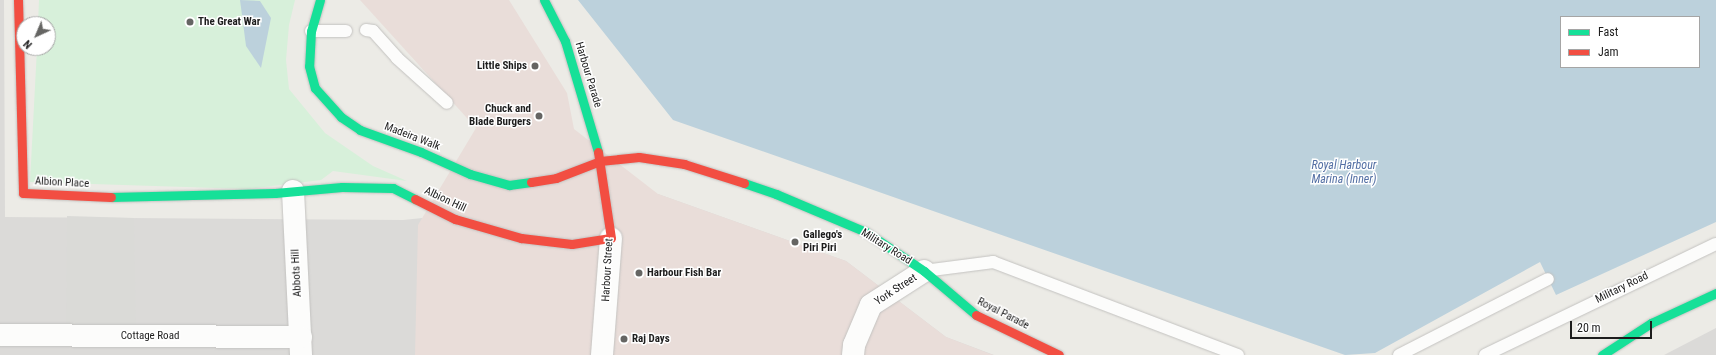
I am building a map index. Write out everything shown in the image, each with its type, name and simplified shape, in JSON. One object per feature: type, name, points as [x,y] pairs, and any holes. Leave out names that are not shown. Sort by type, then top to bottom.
[{"type":"main road","name":"Albion Place","points":[[18,0],[23,192],[100,197],[293,191]]},
{"type":"main road","name":"Madeira Walk","points":[[320,0],[311,31],[309,66],[315,88],[342,117],[360,130],[421,152],[470,174],[510,185],[556,178],[600,161]]},
{"type":"main road","name":"Harbour Parade","points":[[544,0],[565,41],[585,102],[600,161]]},
{"type":"main road","name":"Military Road","points":[[600,161],[639,157],[684,164],[776,194],[866,232],[924,271]]},
{"type":"main road","name":"Harbour Street","points":[[600,161],[611,238]]},
{"type":"main road","name":"Albion Hill","points":[[293,191],[342,187],[393,188],[455,219],[521,238],[572,244],[611,238]]},
{"type":"main road","name":"Royal Parade","points":[[924,271],[971,313],[1059,355]]},
{"type":"main road","points":[[1602,355],[1651,323],[1716,294]]},
{"type":"street","name":"Abbots Hill","points":[[293,191],[301,346]]},
{"type":"street","name":"Harbour Street","points":[[602,355],[611,238]]},
{"type":"street","name":"York Street","points":[[853,355],[854,345],[871,305],[924,271]]},
{"type":"street","name":"Cottage Road","points":[[0,335],[301,346]]},
{"type":"lane","points":[[366,30],[373,31],[397,58],[447,104]]},
{"type":"lane","points":[[311,31],[346,31]]},
{"type":"lane","name":"Military Road","points":[[1485,355],[1716,244]]},
{"type":"lane","points":[[924,271],[993,262],[1238,355]]},
{"type":"lane","points":[[1400,355],[1548,279]]},
{"type":"shaded area","points":[[0,0],[4,0],[5,217],[403,220],[658,194],[846,261],[946,337],[994,355],[0,355]]},
{"type":"shaded area","points":[[360,0],[509,0],[567,93],[574,129],[658,194],[846,261],[946,337],[993,355],[415,355],[418,225],[476,128]]},
{"type":"shaded area","points":[[67,216],[134,218],[136,329],[66,327]]},
{"type":"shaded area","points":[[1716,328],[1716,355],[1664,355]]},
{"type":"green space","points":[[39,0],[295,0],[289,25],[286,60],[289,89],[325,133],[373,166],[407,181],[333,171],[321,180],[248,189],[30,182],[37,56],[56,56],[56,16],[38,16]]},
{"type":"water","points":[[240,0],[260,1],[271,18],[261,68],[246,46]]},
{"type":"water","name":"Royal Harbour Marina (Inner)","points":[[578,0],[1716,0],[1716,222],[1556,295],[1540,262],[1375,353],[1345,355],[673,120]]},
{"type":"traffic: fast","points":[[320,0],[311,31],[309,66],[315,88],[341,117],[360,130],[421,152],[470,174],[509,185],[531,182]]},
{"type":"traffic: fast","points":[[544,0],[565,41],[598,152]]},
{"type":"traffic: fast","points":[[744,183],[776,194],[866,232],[924,271],[976,315]]},
{"type":"traffic: fast","points":[[111,197],[275,193],[342,187],[393,188],[415,199]]},
{"type":"traffic: fast","points":[[1602,355],[1651,323],[1716,293]]},
{"type":"traffic: jam","points":[[18,0],[23,193],[111,197]]},
{"type":"traffic: jam","points":[[415,199],[455,219],[521,238],[572,244],[611,238],[598,152]]},
{"type":"traffic: jam","points":[[531,182],[556,178],[600,161],[639,157],[684,164],[744,183]]},
{"type":"traffic: jam","points":[[976,315],[1059,355]]},
{"type":"place","name":"The Great War","points":[[190,22]]},
{"type":"place","name":"Little Ships","points":[[535,66]]},
{"type":"place","name":"Chuck and Blade Burgers","points":[[539,116]]},
{"type":"place","name":"Gallego's Piri Piri","points":[[795,242]]},
{"type":"place","name":"Harbour Fish Bar","points":[[639,273]]},
{"type":"place","name":"Raj Days","points":[[624,339]]}]
